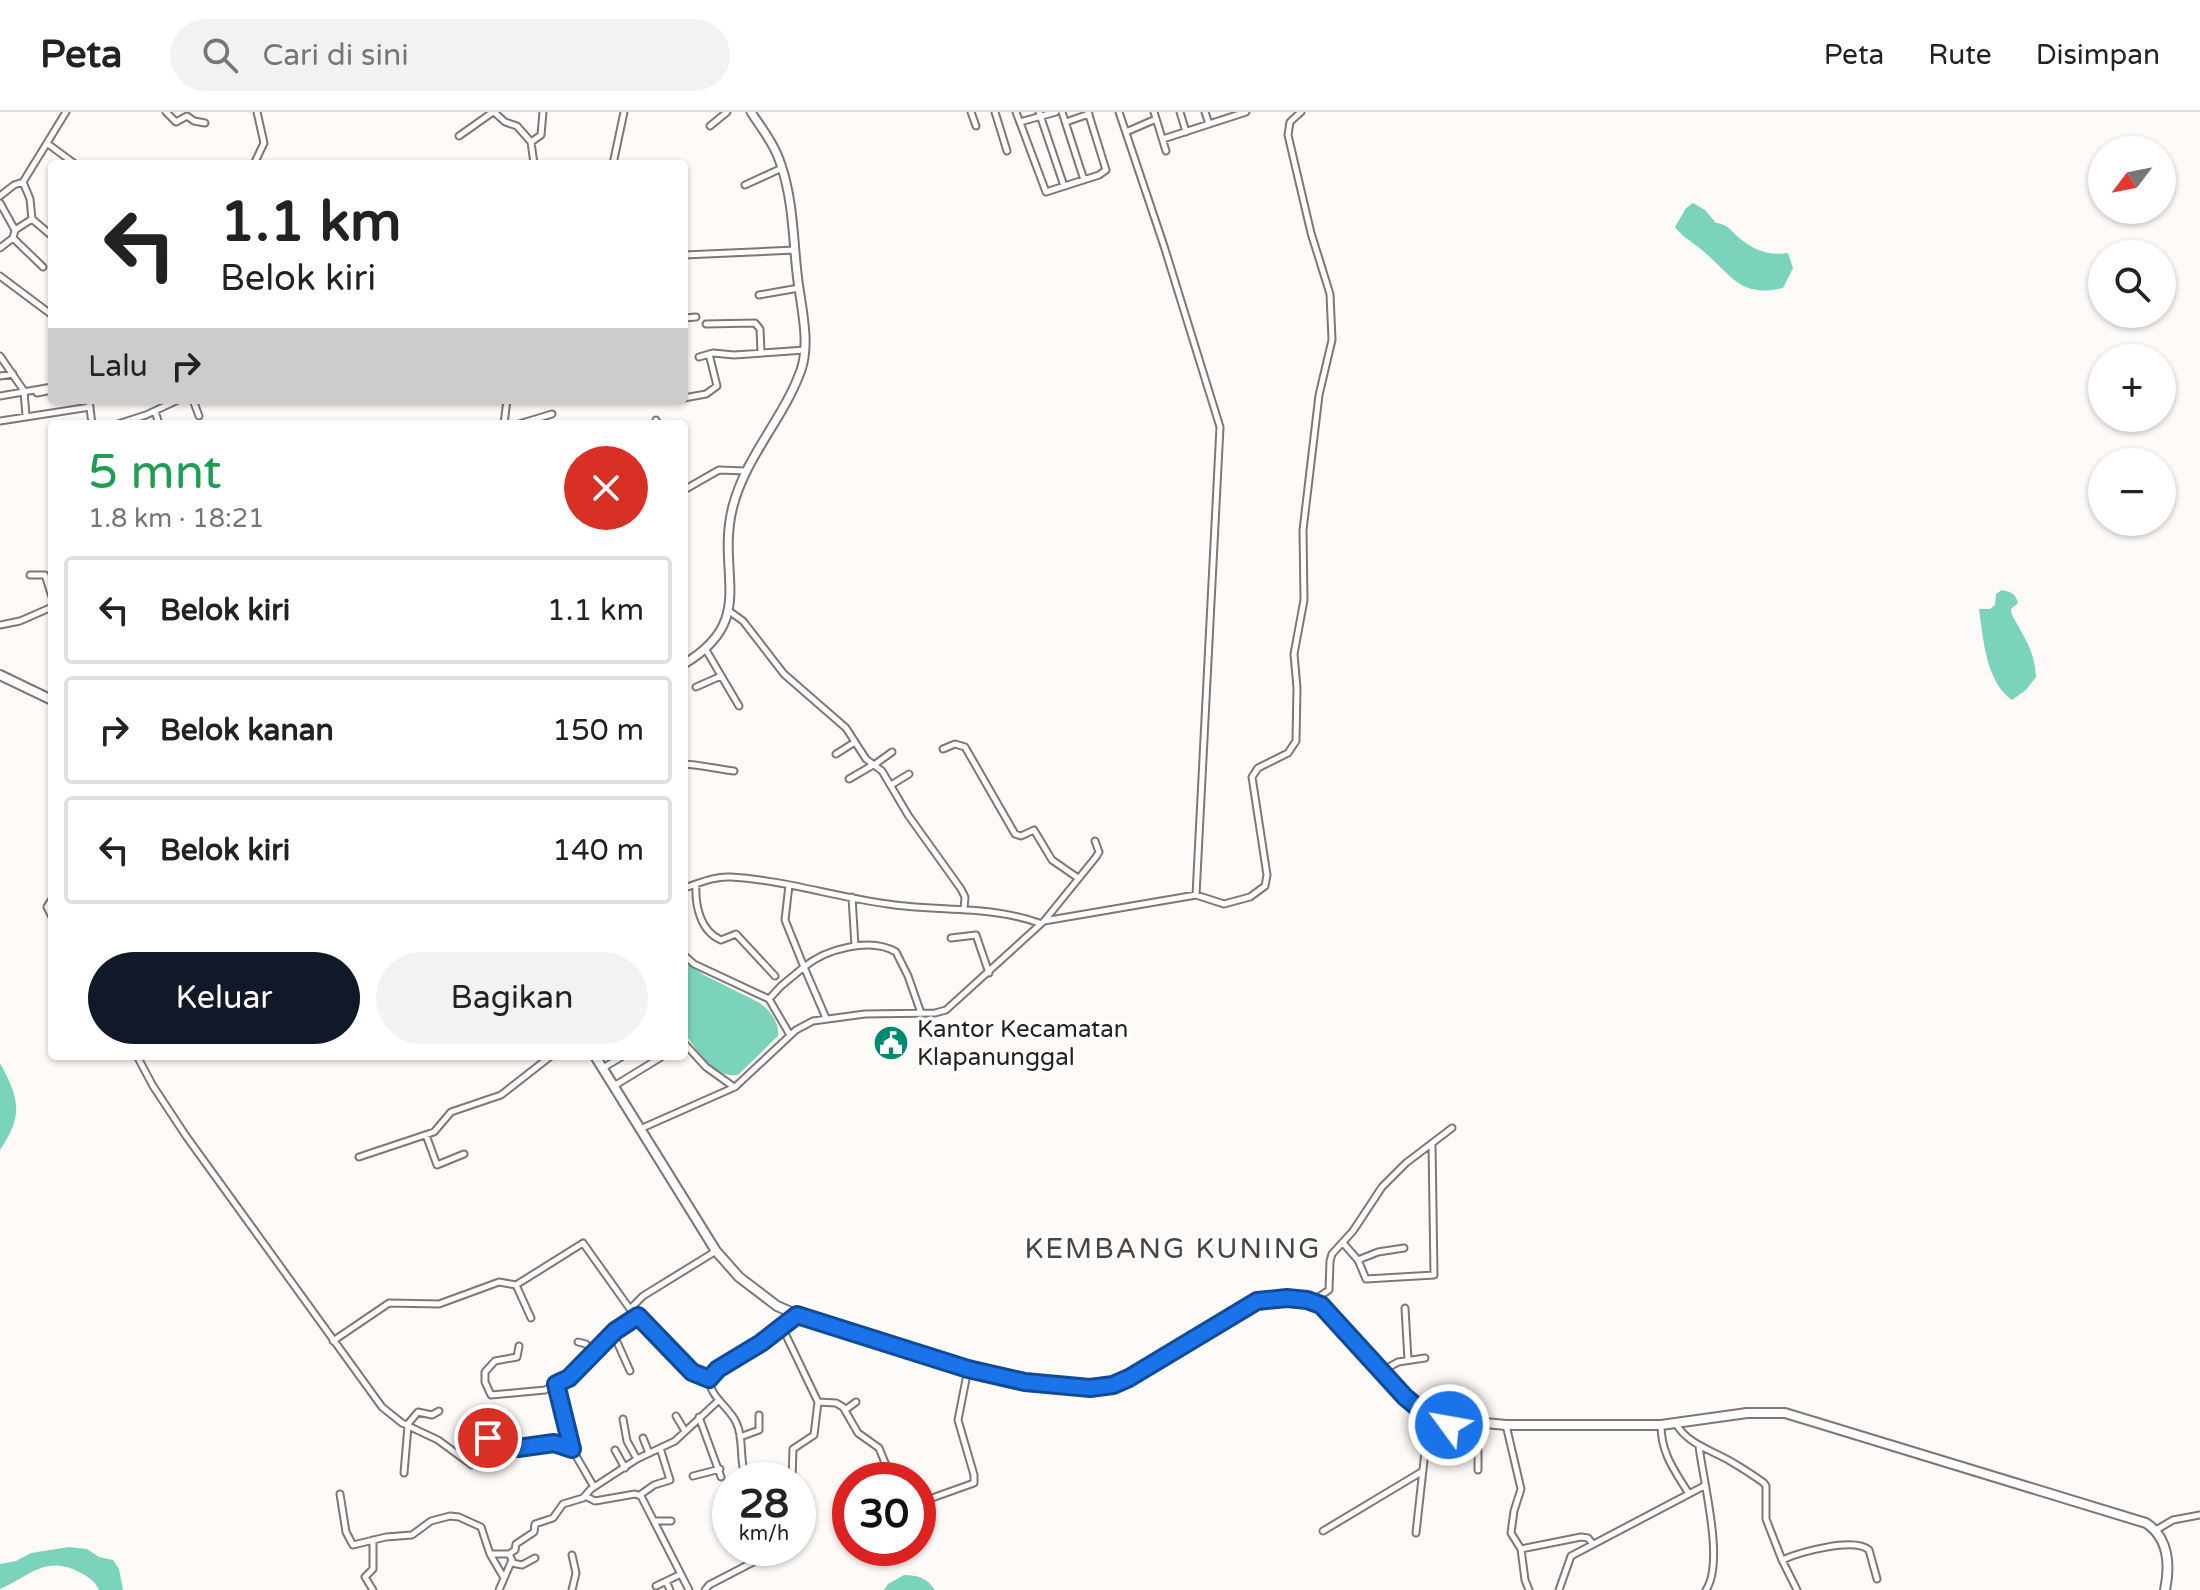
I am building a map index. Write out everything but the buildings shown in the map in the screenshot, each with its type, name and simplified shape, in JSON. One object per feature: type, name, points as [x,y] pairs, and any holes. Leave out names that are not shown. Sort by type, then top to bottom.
[{"type":"main road","points":[[0,675],[48,698]]},
{"type":"main road","points":[[598,1060],[716,1251],[752,1289],[797,1315],[968,1369],[1025,1382],[1066,1386],[1113,1385],[1257,1301],[1307,1300],[1321,1305],[1405,1397],[1422,1411],[1442,1419],[1506,1425],[1661,1425],[1747,1413],[1785,1413],[2130,1517],[2156,1530],[2163,1541],[2167,1556],[2165,1590]]},
{"type":"street","points":[[0,196],[23,182],[66,112]]},
{"type":"street","points":[[166,112],[176,122],[187,116],[205,123]]},
{"type":"street","points":[[256,160],[264,143],[257,112]]},
{"type":"street","points":[[459,136],[493,112],[505,122],[517,126],[531,142],[533,160]]},
{"type":"street","points":[[531,142],[541,135],[543,112]]},
{"type":"street","points":[[614,160],[624,112]]},
{"type":"street","points":[[710,126],[727,112]]},
{"type":"street","points":[[688,661],[706,650],[718,636],[729,611],[727,547],[730,521],[746,471],[778,419],[800,373],[805,350],[796,250],[782,168],[771,142],[751,112]]},
{"type":"street","points":[[971,112],[976,126]]},
{"type":"street","points":[[995,112],[1007,151]]},
{"type":"street","points":[[1016,112],[1046,192],[1106,170],[1089,113],[1066,122]]},
{"type":"street","points":[[1020,122],[1040,114],[1059,112],[1066,122],[1084,180]]},
{"type":"street","points":[[1119,112],[1161,235],[1220,427],[1196,895]]},
{"type":"street","points":[[1154,112],[1166,151]]},
{"type":"street","points":[[1180,112],[1186,132]]},
{"type":"street","points":[[1205,112],[1209,124]]},
{"type":"street","points":[[1163,139],[1230,114],[1246,112]]},
{"type":"street","points":[[688,887],[711,879],[730,877],[888,904],[1002,913],[1042,922],[1196,895],[1224,904],[1250,897],[1265,886],[1267,875],[1252,782],[1258,768],[1288,753],[1296,741],[1294,654],[1304,606],[1303,530],[1314,426],[1333,329],[1327,283],[1311,233],[1288,135],[1290,122],[1301,112]]},
{"type":"street","points":[[1040,114],[1064,186]]},
{"type":"street","points":[[1126,132],[1156,119]]},
{"type":"street","points":[[48,144],[70,160]]},
{"type":"street","points":[[745,185],[782,168]]},
{"type":"street","points":[[23,182],[30,199],[32,219],[48,233]]},
{"type":"street","points":[[0,203],[15,230]]},
{"type":"street","points":[[0,248],[13,238],[15,230],[32,219]]},
{"type":"street","points":[[13,238],[43,267]]},
{"type":"street","points":[[688,255],[796,250]]},
{"type":"street","points":[[0,276],[48,312]]},
{"type":"street","points":[[759,295],[799,288]]},
{"type":"street","points":[[688,318],[696,317]]},
{"type":"street","points":[[706,324],[755,323],[760,329],[761,352]]},
{"type":"street","points":[[699,357],[720,352],[734,355],[805,350]]},
{"type":"street","points":[[688,397],[706,394],[717,386],[709,354]]},
{"type":"street","points":[[0,356],[24,393],[26,416]]},
{"type":"street","points":[[0,376],[13,374]]},
{"type":"street","points":[[0,398],[48,389]]},
{"type":"street","points":[[0,421],[90,404]]},
{"type":"street","points":[[129,420],[155,411],[163,404]]},
{"type":"street","points":[[194,404],[199,416]]},
{"type":"street","points":[[155,411],[158,420]]},
{"type":"street","points":[[532,420],[552,414]]},
{"type":"street","points":[[688,488],[719,470],[746,471]]},
{"type":"street","points":[[30,575],[45,575],[48,584]]},
{"type":"street","points":[[0,625],[20,621],[48,609]]},
{"type":"street","points":[[729,611],[743,621],[784,674],[846,728],[866,759],[882,771],[908,815],[961,889],[965,897],[964,910]]},
{"type":"street","points":[[706,650],[739,706]]},
{"type":"street","points":[[696,687],[721,676]]},
{"type":"street","points":[[836,754],[855,742]]},
{"type":"street","points":[[943,749],[955,744],[965,747],[1015,834],[1021,836],[1034,830],[1052,860],[1078,878]]},
{"type":"street","points":[[849,779],[892,752]]},
{"type":"street","points":[[688,764],[734,771]]},
{"type":"street","points":[[891,785],[909,774]]},
{"type":"street","points":[[640,1129],[735,1087],[805,1024],[826,1018],[946,1010],[1042,922],[1099,852],[1095,841]]},
{"type":"street","points":[[696,885],[698,910],[713,936],[721,940],[736,934],[775,976]]},
{"type":"street","points":[[789,885],[785,920],[826,1018]]},
{"type":"street","points":[[852,897],[855,946]]},
{"type":"street","points":[[951,938],[976,935],[989,973]]},
{"type":"street","points":[[769,999],[804,967],[823,955],[855,946],[877,947],[896,952],[921,1013]]},
{"type":"street","points":[[688,959],[769,999],[790,1035]]},
{"type":"street","points":[[688,1047],[706,1067],[735,1087]]},
{"type":"street","points":[[139,1060],[166,1107],[387,1413],[438,1440],[472,1465]]},
{"type":"street","points":[[359,1157],[426,1135],[437,1129],[451,1112],[501,1095],[546,1060]]},
{"type":"street","points":[[603,1068],[616,1060]]},
{"type":"street","points":[[614,1086],[656,1060]]},
{"type":"street","points":[[1321,1305],[1317,1298],[1329,1290],[1331,1257],[1387,1181],[1452,1128]]},
{"type":"street","points":[[426,1135],[437,1165],[464,1154]]},
{"type":"street","points":[[1343,1243],[1358,1260],[1366,1279],[1434,1275],[1432,1143]]},
{"type":"street","points":[[333,1341],[389,1303],[439,1304],[499,1282],[516,1285],[583,1243],[630,1309],[692,1372],[709,1379]]},
{"type":"street","points":[[1358,1260],[1378,1252],[1404,1248]]},
{"type":"street","points":[[630,1309],[643,1296],[716,1251]]},
{"type":"street","points":[[516,1285],[531,1318]]},
{"type":"street","points":[[1405,1308],[1408,1360]]},
{"type":"street","points":[[709,1379],[718,1369],[761,1343],[797,1315]]},
{"type":"street","points":[[519,1346],[517,1357],[495,1361],[485,1372],[485,1382],[491,1395],[545,1390],[569,1378],[613,1333],[638,1316]]},
{"type":"street","points":[[782,1327],[818,1402],[814,1435],[793,1449],[793,1462]]},
{"type":"street","points":[[613,1333],[630,1371]]},
{"type":"street","points":[[578,1342],[586,1344],[593,1353]]},
{"type":"street","points":[[1382,1371],[1408,1360],[1425,1358]]},
{"type":"street","points":[[936,1497],[974,1483],[958,1420],[968,1369]]},
{"type":"street","points":[[709,1379],[712,1391],[736,1422],[742,1462]]},
{"type":"street","points":[[556,1384],[572,1449],[594,1487]]},
{"type":"street","points":[[490,1554],[509,1554],[515,1550],[516,1544],[534,1532],[535,1524],[553,1518],[563,1504],[585,1496],[637,1459],[675,1441],[719,1400]]},
{"type":"street","points":[[818,1402],[840,1404],[858,1433],[879,1448],[885,1462]]},
{"type":"street","points":[[845,1410],[856,1402]]},
{"type":"street","points":[[404,1473],[408,1426],[418,1412],[432,1415],[439,1411]]},
{"type":"street","points":[[740,1437],[759,1430],[759,1415]]},
{"type":"street","points":[[676,1416],[685,1431]]},
{"type":"street","points":[[699,1417],[717,1462]]},
{"type":"street","points":[[623,1419],[627,1441],[637,1459]]},
{"type":"street","points":[[1416,1533],[1428,1424],[1432,1421],[1449,1425],[1461,1421]]},
{"type":"street","points":[[1478,1424],[1478,1470]]},
{"type":"street","points":[[1676,1424],[1699,1445],[1764,1483],[1766,1519],[1797,1590]]},
{"type":"street","points":[[1506,1425],[1521,1489],[1511,1533],[1521,1549],[1529,1590]]},
{"type":"street","points":[[1661,1425],[1665,1455],[1689,1494]]},
{"type":"street","points":[[488,1438],[518,1448],[554,1443],[572,1449]]},
{"type":"street","points":[[643,1438],[649,1453]]},
{"type":"street","points":[[1699,1445],[1713,1534],[1713,1560],[1706,1590]]},
{"type":"street","points":[[585,1496],[595,1501],[640,1495],[654,1485],[670,1480],[660,1448]]},
{"type":"street","points":[[615,1450],[625,1468]]},
{"type":"street","points":[[693,1476],[712,1471]]},
{"type":"street","points":[[1323,1531],[1423,1471]]},
{"type":"street","points":[[1559,1590],[1571,1556],[1704,1486]]},
{"type":"street","points":[[340,1494],[349,1542],[356,1545],[412,1535],[431,1521],[459,1517],[477,1523],[483,1529],[487,1550],[504,1578]]},
{"type":"street","points":[[640,1495],[689,1590]]},
{"type":"street","points":[[2156,1530],[2173,1520],[2200,1515]]},
{"type":"street","points":[[655,1521],[671,1521]]},
{"type":"street","points":[[1521,1549],[1581,1537],[1588,1538],[1592,1543]]},
{"type":"street","points":[[373,1540],[373,1569],[365,1577],[373,1590]]},
{"type":"street","points":[[1782,1560],[1795,1554],[1857,1543],[1869,1550],[1877,1579]]},
{"type":"street","points":[[499,1590],[512,1563],[509,1554]]},
{"type":"street","points":[[572,1555],[576,1573],[572,1590]]},
{"type":"street","points":[[512,1563],[522,1565],[535,1558]]},
{"type":"street","points":[[698,1590],[706,1589],[747,1566]]},
{"type":"street","points":[[656,1586],[679,1575]]},
{"type":"street","points":[[666,1581],[670,1590]]},
{"type":"shaded area","points":[[1693,203],[1755,249],[1774,254],[1788,253],[1793,268],[1783,288],[1756,290],[1746,287],[1681,234],[1675,227],[1686,208]]},
{"type":"shaded area","points":[[2002,590],[2016,597],[2018,603],[2011,609],[2012,615],[2031,651],[2036,677],[2026,690],[2012,700],[2003,692],[1991,671],[1979,609],[1990,609],[1995,605],[1996,594]]},
{"type":"shaded area","points":[[688,964],[758,1002],[770,1012],[778,1031],[778,1036],[738,1075],[721,1072],[700,1054],[688,1038]]},
{"type":"shaded area","points":[[0,1063],[15,1097],[16,1116],[0,1150]]},
{"type":"shaded area","points":[[69,1547],[87,1549],[99,1557],[113,1560],[119,1569],[123,1590],[99,1590],[87,1576],[58,1566],[39,1569],[0,1589],[0,1564],[16,1561],[31,1553]]},
{"type":"shaded area","points":[[904,1575],[922,1578],[935,1590],[884,1590]]},
{"type":"place","name":"Kantor Kecamatan Klapanunggal","points":[[891,1043]]},
{"type":"district","name":"KEMBANG KUNING","points":[[1173,1248]]},
{"type":"route","points":[[488,1438],[518,1448],[554,1443],[572,1449],[556,1384],[569,1378],[615,1331],[638,1316],[692,1372],[709,1379],[718,1369],[761,1343],[797,1315],[968,1369],[1025,1382],[1090,1388],[1121,1382],[1247,1305],[1277,1298],[1307,1300],[1321,1305],[1405,1397],[1422,1411],[1442,1419],[1461,1421],[1449,1425]]}]
